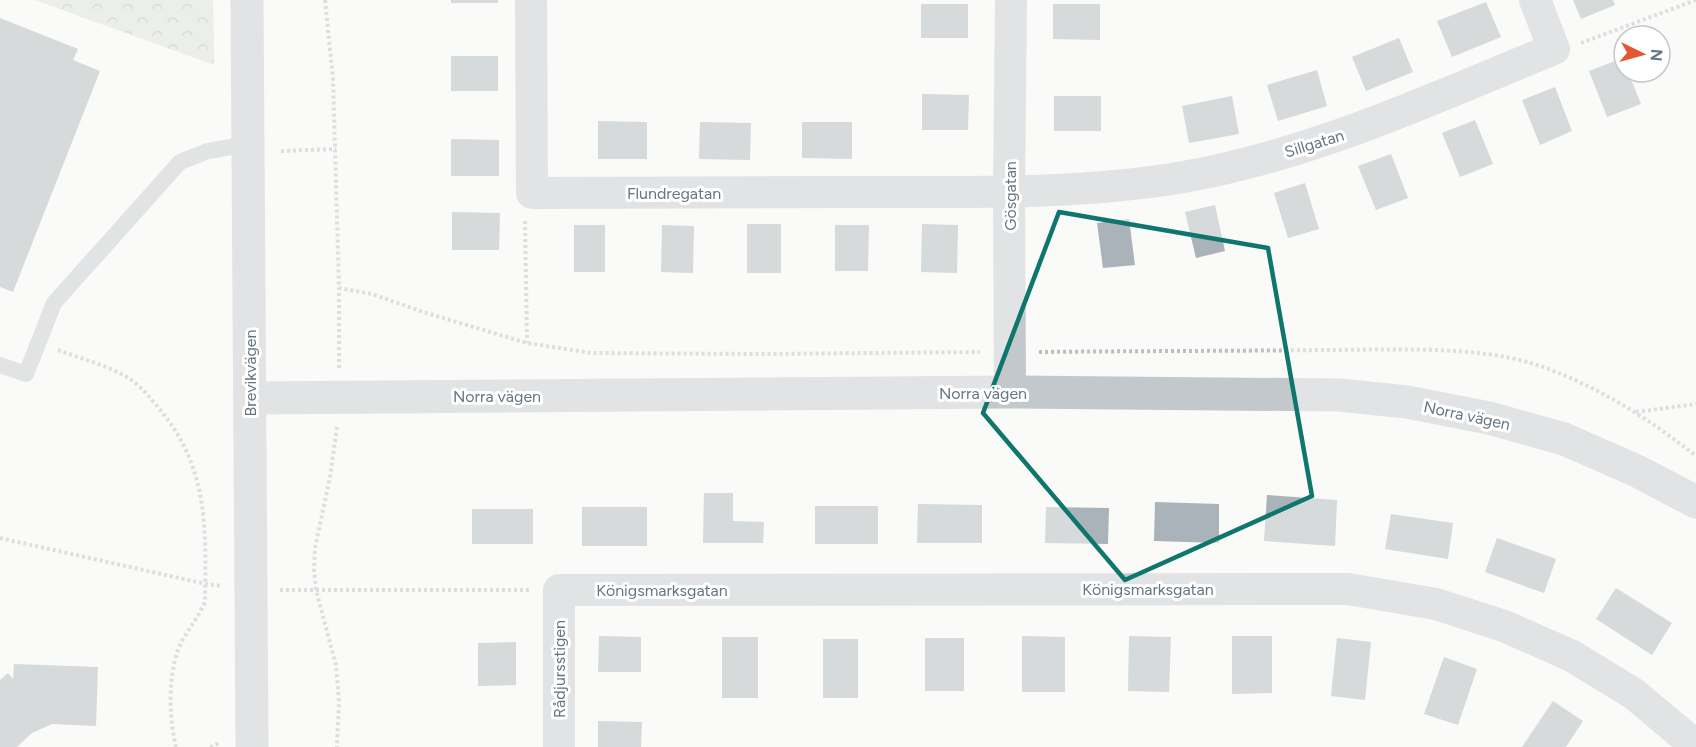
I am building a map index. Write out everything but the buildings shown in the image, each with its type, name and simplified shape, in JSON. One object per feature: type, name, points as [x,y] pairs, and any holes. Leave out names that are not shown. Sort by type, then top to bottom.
[{"type":"street","name":"Brevikvägen","points":[[247,0],[252,747]]},
{"type":"street","points":[[531,0],[532,193]]},
{"type":"street","name":"Gösgatan","points":[[1010,392],[1011,0]]},
{"type":"street","points":[[1535,0],[1554,49]]},
{"type":"street","name":"Sillgatan","points":[[1009,192],[1109,187],[1179,177],[1261,160],[1344,135],[1554,49]]},
{"type":"street","name":"Flundregatan","points":[[532,193],[1009,192]]},
{"type":"street","name":"Norra vägen","points":[[250,398],[1010,392],[1339,395],[1407,402],[1489,418],[1564,439],[1637,471],[1696,502]]},
{"type":"street","name":"Königsmarksgatan","points":[[559,590],[1348,589],[1436,604],[1504,626],[1572,656],[1634,694],[1696,746]]},
{"type":"street","name":"Rådjursstigen","points":[[559,590],[559,747]]},
{"type":"lane","points":[[0,365],[26,374],[54,303],[180,162],[208,151],[248,144]]},
{"type":"path","points":[[325,0],[333,79],[336,149],[339,377]]},
{"type":"path","points":[[1554,49],[1577,44],[1696,0]]},
{"type":"path","points":[[281,151],[336,149]]},
{"type":"path","points":[[526,343],[525,209],[532,193]]},
{"type":"path","points":[[339,288],[372,294],[526,343],[591,353],[1433,350],[1492,355],[1534,364],[1571,379],[1635,412],[1696,456]]},
{"type":"path","points":[[38,342],[123,375],[140,387],[162,412],[179,437],[193,464],[206,530],[206,602],[201,613],[189,627],[178,651],[172,685],[172,731],[176,747]]},
{"type":"path","points":[[1635,412],[1696,404]]},
{"type":"path","points":[[337,747],[339,702],[336,665],[316,590],[315,548],[330,477],[339,417]]},
{"type":"path","points":[[0,538],[206,584],[251,589],[559,590]]},
{"type":"path","points":[[210,747],[219,743]]},
{"type":"highlighted area","points":[[1059,212],[1268,248],[1312,496],[1125,580],[983,413]]},
{"type":"green space","points":[[35,0],[213,0],[214,65]]}]
